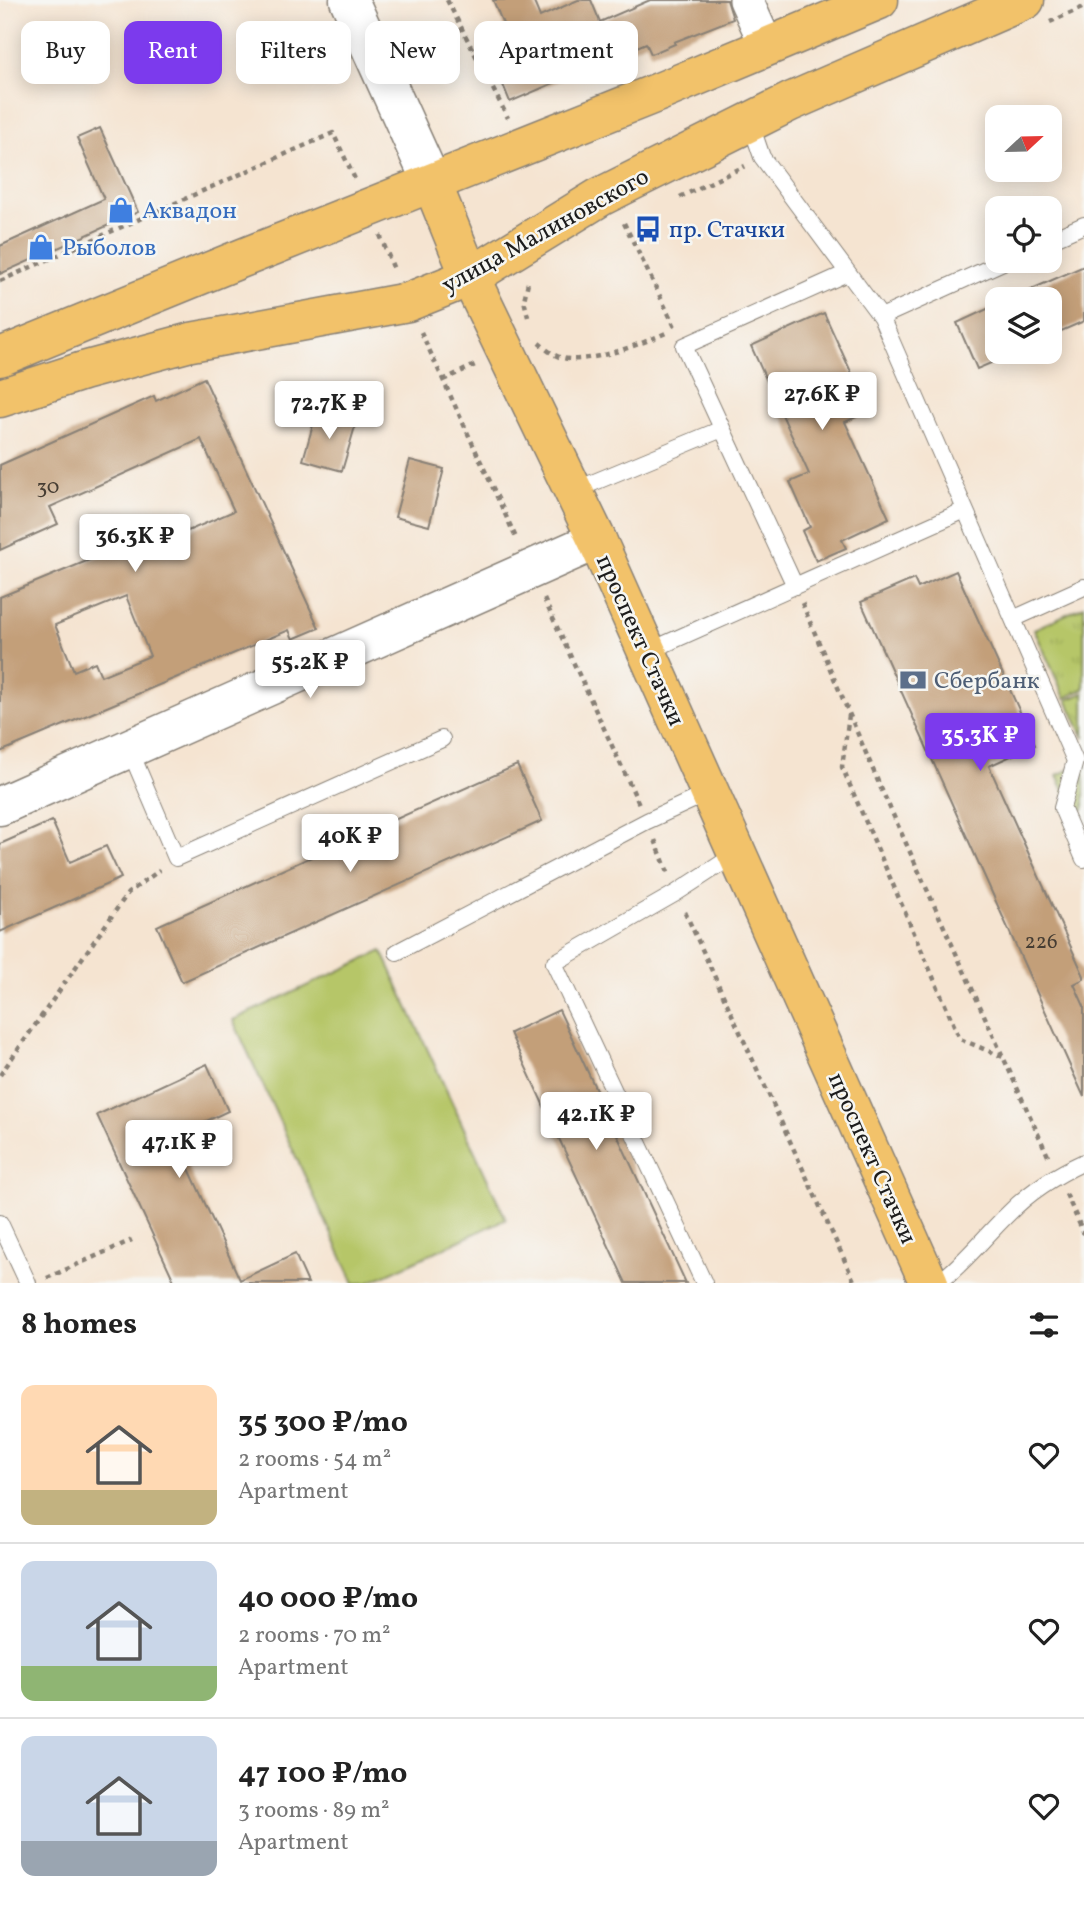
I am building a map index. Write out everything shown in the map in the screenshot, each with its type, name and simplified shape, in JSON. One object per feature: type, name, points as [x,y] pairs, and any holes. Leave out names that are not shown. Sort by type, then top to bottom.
[{"type":"main road","points":[[0,357],[879,0]]},
{"type":"main road","name":"улица Малиновского","points":[[0,398],[191,342],[408,302],[470,277],[600,197],[756,139],[790,102],[1036,11]]},
{"type":"main road","name":"проспект Стачки","points":[[432,183],[470,277],[519,345],[573,491],[929,1283]]},
{"type":"street","name":"проспект Стачки","points":[[349,0],[432,183]]},
{"type":"street","points":[[746,0],[767,47]]},
{"type":"street","points":[[0,806],[597,540]]},
{"type":"lane","points":[[756,139],[847,273],[881,317],[1075,761],[1062,808],[1084,859]]},
{"type":"lane","points":[[1062,235],[1084,225]]},
{"type":"lane","points":[[881,317],[985,270]]},
{"type":"lane","points":[[795,586],[684,346],[847,273]]},
{"type":"lane","points":[[573,491],[722,429]]},
{"type":"lane","points":[[647,652],[965,510]]},
{"type":"lane","points":[[1013,619],[1084,587]]},
{"type":"lane","points":[[129,748],[176,858],[442,739]]},
{"type":"lane","points":[[397,952],[647,821],[708,793]]},
{"type":"lane","points":[[704,1283],[554,963],[736,855]]},
{"type":"lane","points":[[938,1283],[959,1267],[1009,1212],[1057,1174],[1084,1162]]},
{"type":"lane","points":[[0,1223],[28,1283]]},
{"type":"path","points":[[447,0],[509,119]]},
{"type":"path","points":[[1036,11],[1084,6]]},
{"type":"path","points":[[0,281],[333,133],[855,1283]]},
{"type":"path","points":[[671,201],[756,139]]},
{"type":"path","points":[[635,218],[624,223],[684,346]]},
{"type":"path","points":[[519,345],[530,275]]},
{"type":"path","points":[[443,380],[519,345],[559,357],[595,357],[639,345],[675,328]]},
{"type":"path","points":[[795,586],[849,714],[1084,1234]]},
{"type":"path","points":[[849,714],[842,767],[960,1039],[1003,1057]]},
{"type":"path","points":[[0,1075],[128,893],[176,858]]},
{"type":"path","points":[[36,1283],[132,1240]]},
{"type":"green space","points":[[1084,606],[1084,689],[1065,698],[1034,629]]},
{"type":"green space","points":[[1084,693],[1084,738],[1067,700]]},
{"type":"green space","points":[[1084,763],[1084,809],[1074,813],[1057,775]]},
{"type":"green space","points":[[382,951],[506,1219],[368,1283],[354,1283],[233,1020]]},
{"type":"building","points":[[493,0],[533,0],[540,17],[578,0],[591,0],[600,21],[502,21]]},
{"type":"building","points":[[650,0],[727,0],[733,19],[651,54],[646,43],[638,46],[638,21],[602,21]]},
{"type":"building","points":[[503,84],[551,84],[510,102]]},
{"type":"building","points":[[100,128],[138,212],[0,274],[0,246],[104,199],[77,138]]},
{"type":"building","points":[[1084,266],[1084,321],[1062,331],[1062,287],[1036,287]]},
{"type":"building","points":[[985,310],[985,364],[989,364],[977,369],[957,323]]},
{"type":"building","points":[[824,313],[869,411],[845,422],[889,518],[842,540],[846,548],[816,561],[802,531],[810,527],[790,482],[809,474],[751,346]]},
{"type":"building","points":[[204,378],[319,628],[293,639],[289,630],[0,752],[0,597],[183,521],[188,531],[234,511],[201,439],[50,507],[58,524],[0,550],[0,465],[154,396],[156,401]],"holes":[[[126,596],[150,656],[101,676],[95,662],[74,671],[55,625]]]},
{"type":"building","points":[[317,411],[356,423],[342,471],[303,460]]},
{"type":"building","points":[[410,460],[444,469],[429,526],[395,517]]},
{"type":"building","points":[[956,571],[1035,745],[989,766],[1084,976],[1084,979],[1074,984],[1084,1006],[1084,1097],[861,602],[914,579],[918,588]]},
{"type":"building","points":[[517,765],[542,821],[182,982],[157,926]]},
{"type":"building","points":[[52,821],[70,862],[106,846],[121,878],[0,932],[0,844]]},
{"type":"building","points":[[559,1010],[686,1283],[626,1283],[510,1033]]},
{"type":"building","points":[[207,1064],[228,1111],[174,1136],[240,1280],[295,1254],[308,1283],[175,1283],[97,1115]]},
{"type":"place","name":"Аквадон","points":[[121,210]]},
{"type":"place","name":"пр. Стачки","points":[[648,229]]},
{"type":"place","name":"Рыболов","points":[[41,247]]},
{"type":"place","name":"Сбербанк","points":[[913,680]]}]
